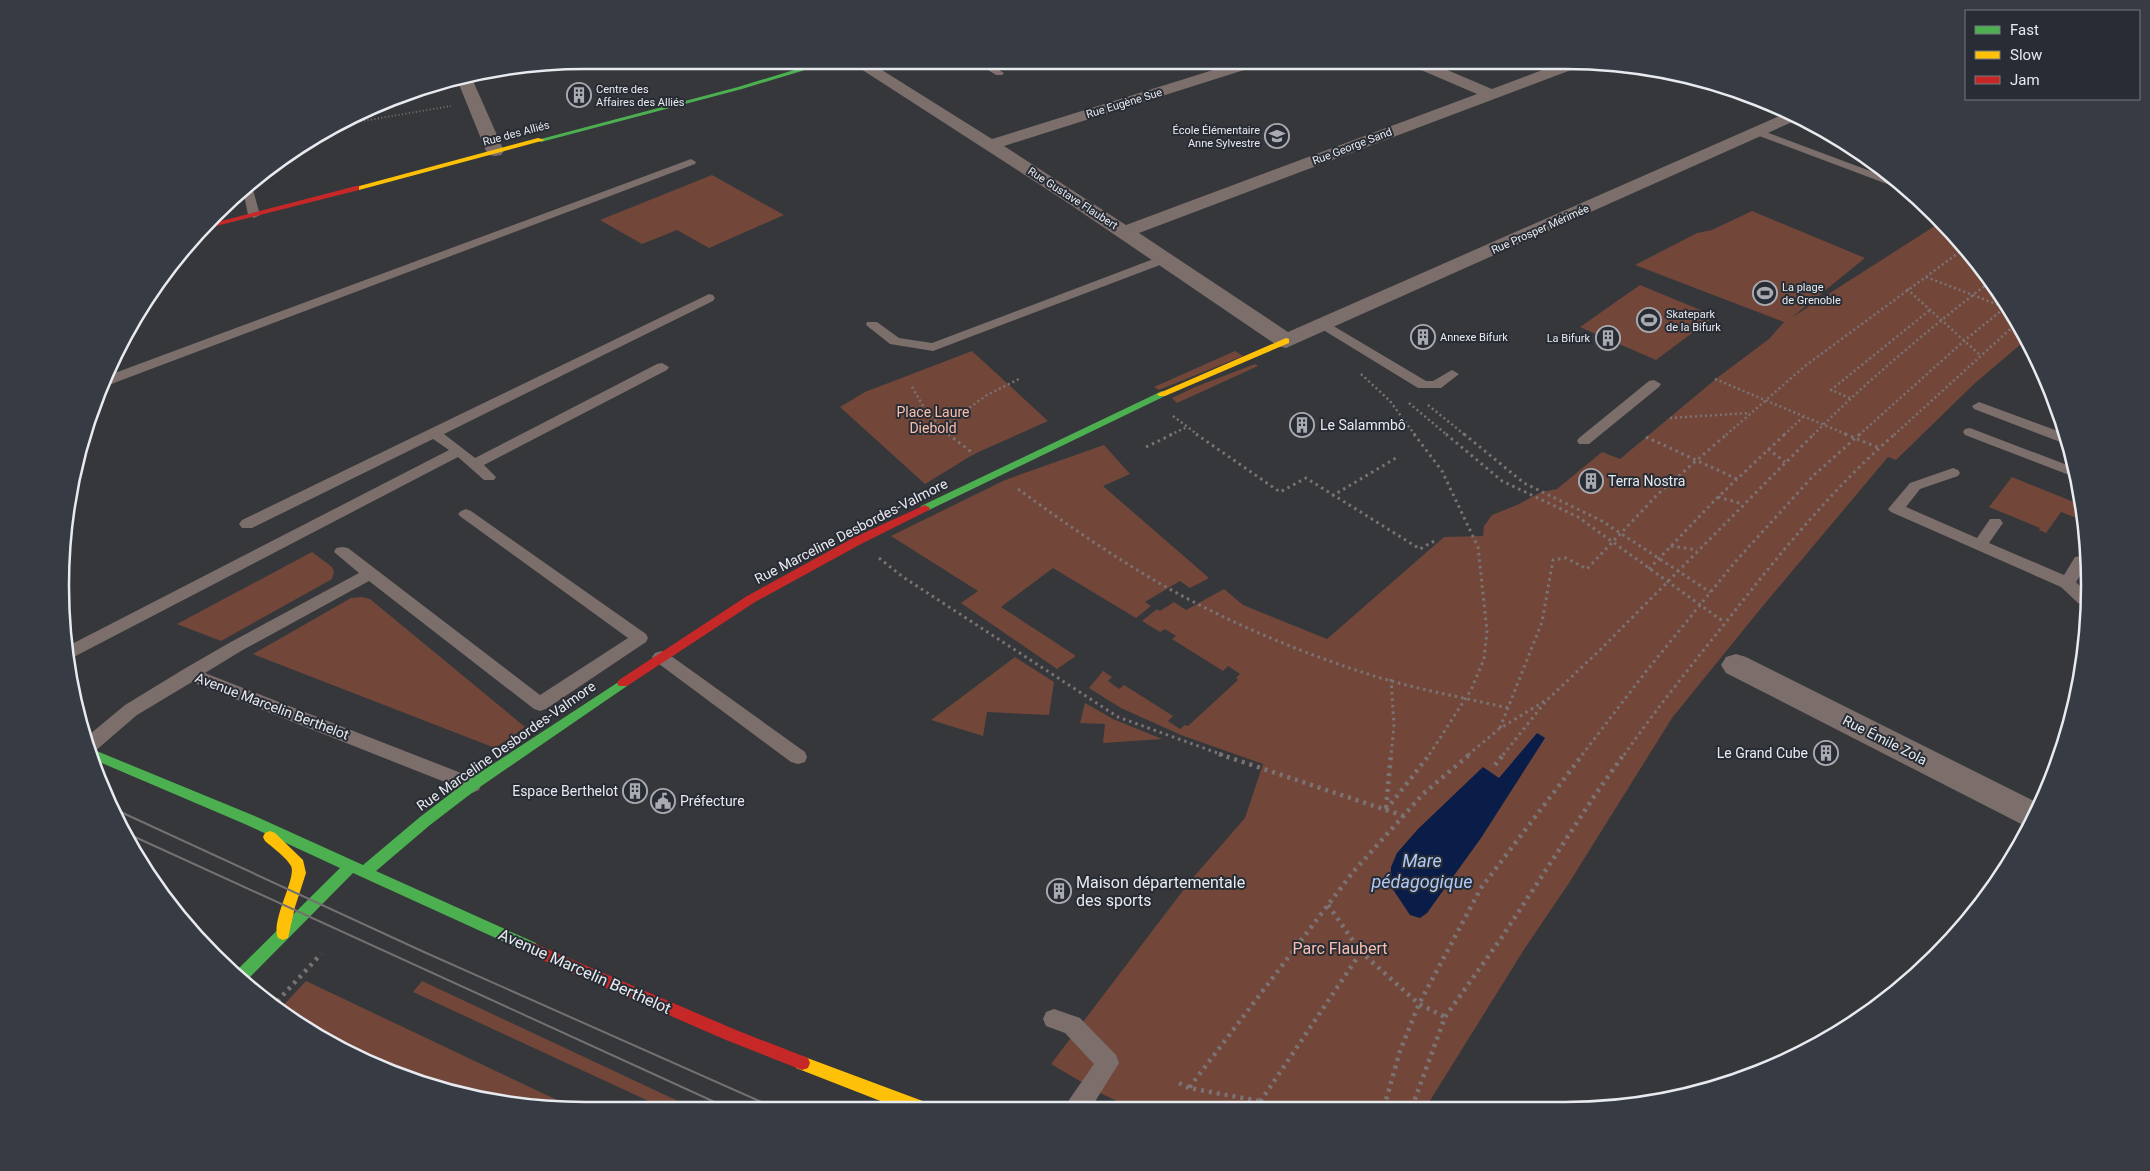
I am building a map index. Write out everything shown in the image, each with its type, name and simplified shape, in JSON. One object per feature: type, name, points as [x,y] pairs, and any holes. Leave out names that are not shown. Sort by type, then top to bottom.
[{"type":"main road","name":"Rue des Alliés","points":[[216,225],[740,88],[804,69]]},
{"type":"main road","name":"Rue Marceline Desbordes-Valmore","points":[[364,874],[425,821],[472,785],[661,657],[751,599],[857,541],[1150,399],[1286,341]]},
{"type":"main road","name":"Avenue Marcelin Berthelot","points":[[98,756],[252,821],[351,866],[364,874],[731,1035],[904,1102]]},
{"type":"main road","name":"Avenue Marcelin Berthelot","points":[[252,821],[298,864],[299,873],[284,934]]},
{"type":"main road","points":[[244,973],[351,866]]},
{"type":"street","name":"Rue Gustave Flaubert","points":[[870,69],[1124,232],[1286,341]]},
{"type":"street","name":"Rue Eugène Sue","points":[[990,145],[1232,69]]},
{"type":"street","points":[[1432,69],[1491,94]]},
{"type":"street","name":"Rue George Sand","points":[[1124,232],[1559,69]]},
{"type":"street","points":[[466,83],[495,151]]},
{"type":"street","name":"Rue Prosper Mérimée","points":[[1286,341],[1786,119]]},
{"type":"street","name":"Rue Émile Zola","points":[[1736,664],[2028,813]]},
{"type":"lane","points":[[992,69],[999,73]]},
{"type":"lane","points":[[1758,132],[1882,179]]},
{"type":"lane","points":[[112,379],[691,162]]},
{"type":"lane","points":[[249,194],[254,215]]},
{"type":"lane","points":[[872,325],[895,341],[933,347],[1164,259]]},
{"type":"lane","points":[[247,524],[709,298]]},
{"type":"lane","points":[[1325,325],[1424,385],[1436,385],[1452,374]]},
{"type":"lane","points":[[474,464],[662,367]]},
{"type":"lane","points":[[1584,441],[1654,384]]},
{"type":"lane","points":[[1980,406],[2059,437]]},
{"type":"lane","points":[[1970,432],[2068,471]]},
{"type":"lane","points":[[434,433],[489,477]]},
{"type":"lane","points":[[73,651],[459,452]]},
{"type":"lane","points":[[1953,473],[1915,486],[1896,509],[2067,583],[2081,596]]},
{"type":"lane","points":[[342,552],[540,704],[640,638],[466,514]]},
{"type":"lane","points":[[1980,545],[1995,523]]},
{"type":"lane","points":[[2067,583],[2080,562]]},
{"type":"lane","points":[[190,674],[235,647],[370,574]]},
{"type":"lane","points":[[661,657],[798,757]]},
{"type":"lane","name":"Avenue Marcelin Berthelot","points":[[93,742],[131,710],[190,674],[472,785]]},
{"type":"lane","points":[[1054,1019],[1072,1025],[1108,1063],[1081,1102]]},
{"type":"path","points":[[355,123],[474,102]]},
{"type":"path","points":[[1499,729],[1542,622],[1553,560],[1557,557],[1564,558],[1587,569],[1658,494],[1805,366],[1959,252]]},
{"type":"path","points":[[1925,277],[1998,304]]},
{"type":"path","points":[[1495,765],[1548,699],[1599,651],[1823,424],[1850,398],[1942,319],[1985,286]]},
{"type":"path","points":[[1908,290],[1980,354]]},
{"type":"path","points":[[1850,398],[1831,390],[1931,309]]},
{"type":"path","points":[[1385,1102],[1400,1051],[1419,1004],[1481,888],[1698,606],[1814,475],[1965,340],[2001,310]]},
{"type":"path","points":[[1414,1102],[1445,1016],[1502,937],[1649,718],[1724,622],[1827,500],[1879,448],[1925,408],[1980,354],[2012,327]]},
{"type":"path","points":[[1356,370],[1390,401],[1442,470],[1478,547],[1487,631],[1484,659],[1466,699],[1435,746],[1386,810]]},
{"type":"path","points":[[941,428],[988,395],[1019,379]]},
{"type":"path","points":[[1715,379],[1879,448]]},
{"type":"path","points":[[912,387],[926,411],[941,428],[974,454]]},
{"type":"path","points":[[1150,399],[1280,492],[1306,478],[1332,496],[1420,549],[1436,540]]},
{"type":"path","points":[[1406,400],[1502,481],[1578,517],[1698,606],[1724,622]]},
{"type":"path","points":[[1427,405],[1524,483],[1602,521],[1710,592]]},
{"type":"path","points":[[1670,418],[1750,413]]},
{"type":"path","points":[[1649,569],[1718,497],[1804,416]]},
{"type":"path","points":[[1146,447],[1187,427]]},
{"type":"path","points":[[1646,437],[1737,479]]},
{"type":"path","points":[[1768,450],[1785,462]]},
{"type":"path","points":[[1332,496],[1396,458]]},
{"type":"path","points":[[1014,486],[1078,533],[1122,561],[1215,613],[1326,659],[1391,679],[1508,708]]},
{"type":"path","points":[[1718,497],[1743,504]]},
{"type":"path","points":[[857,541],[903,577],[1118,717],[1169,737],[1404,816]]},
{"type":"path","points":[[1670,546],[1697,550]]},
{"type":"path","points":[[1386,810],[1394,725],[1391,679]]},
{"type":"path","points":[[1188,1088],[1353,872],[1404,816],[1448,772],[1499,729],[1548,699]]},
{"type":"path","points":[[1328,905],[1361,952],[1419,1004],[1445,1016]]},
{"type":"path","points":[[1179,1083],[1188,1088],[1259,1101],[1361,952]]},
{"type":"path","points":[[278,1000],[321,954]]},
{"type":"green space","points":[[712,175],[784,215],[709,248],[677,230],[642,244],[600,220]]},
{"type":"green space","name":"Parc Flaubert","points":[[1752,211],[1865,258],[1791,318],[1935,226],[1953,245],[1994,298],[2021,344],[1974,384],[1896,460],[1888,457],[1672,718],[1429,1102],[1119,1102],[1051,1064],[1191,880],[1245,818],[1263,764],[1181,735],[1121,708],[1089,688],[1103,671],[1112,677],[1108,681],[1119,689],[1124,685],[1173,716],[1168,721],[1180,729],[1185,725],[1188,726],[1238,680],[1236,678],[1240,674],[1228,666],[1223,671],[1172,639],[1176,636],[1165,629],[1160,632],[1142,621],[1157,609],[1160,611],[1174,602],[1186,610],[1224,589],[1243,605],[1327,639],[1444,537],[1483,536],[1484,526],[1492,515],[1517,505],[1541,492],[1557,489],[1602,452],[1620,459],[1717,378],[1769,339],[1784,322],[1635,265],[1697,233],[1712,230]]},
{"type":"green space","name":"Skatepark de la Bifurk","points":[[1640,285],[1715,316],[1656,360],[1580,327]]},
{"type":"green space","name":"Place Laure Diebold","points":[[972,351],[1048,421],[974,454],[925,484],[840,407],[865,392]]},
{"type":"green space","points":[[1235,351],[1243,356],[1159,390],[1154,387]]},
{"type":"green space","points":[[1255,364],[1258,366],[1177,403],[1172,398],[1195,387]]},
{"type":"green space","points":[[1104,445],[1130,474],[1103,486],[1209,578],[1190,588],[1180,581],[1145,602],[1151,606],[1136,618],[1053,568],[1001,607],[1076,656],[1057,669],[961,603],[978,591],[891,536],[1005,480]]},
{"type":"green space","points":[[2012,477],[2074,502],[2077,518],[2061,512],[2046,533],[2039,530],[2040,528],[1989,507]]},
{"type":"green space","points":[[312,552],[332,567],[334,572],[332,579],[221,641],[177,624]]},
{"type":"green space","points":[[362,597],[370,599],[525,727],[495,748],[253,654],[351,598]]},
{"type":"green space","points":[[1015,657],[1054,682],[1049,715],[987,712],[983,736],[931,720]]},
{"type":"green space","points":[[1085,703],[1113,719],[1162,739],[1103,743],[1105,724],[1080,723]]},
{"type":"green space","points":[[306,981],[559,1101],[518,1098],[485,1092],[419,1075],[357,1049],[327,1033],[284,1005]]},
{"type":"green space","points":[[422,981],[680,1102],[651,1102],[413,992]]},
{"type":"water","name":"Mare pédagogique","points":[[1537,733],[1545,738],[1481,838],[1427,913],[1420,918],[1410,915],[1390,885],[1391,867],[1397,853],[1418,829],[1483,767],[1499,778]]},
{"type":"tram line","points":[[121,812],[424,952],[761,1102]]},
{"type":"tram line","points":[[134,837],[715,1102]]},
{"type":"traffic: fast","points":[[541,140],[740,88],[804,69]]},
{"type":"traffic: fast","points":[[925,508],[1162,394]]},
{"type":"traffic: fast","points":[[364,873],[425,821],[472,785],[623,683]]},
{"type":"traffic: fast","points":[[98,756],[252,821],[531,948]]},
{"type":"traffic: fast","points":[[244,973],[351,866]]},
{"type":"traffic: slow","points":[[356,188],[541,140]]},
{"type":"traffic: slow","points":[[1162,394],[1286,341]]},
{"type":"traffic: slow","points":[[270,837],[298,864],[299,873],[288,907],[283,934]]},
{"type":"traffic: slow","points":[[802,1063],[904,1102]]},
{"type":"traffic: jam","points":[[216,224],[356,188]]},
{"type":"traffic: jam","points":[[623,683],[751,599],[857,541],[925,508]]},
{"type":"traffic: jam","points":[[531,948],[731,1035],[802,1063]]},
{"type":"place","name":"Centre des Affaires des Alliés","points":[[579,95]]},
{"type":"place","name":"École Élémentaire Anne Sylvestre","points":[[1277,136]]},
{"type":"place","name":"La plage de Grenoble","points":[[1765,293]]},
{"type":"place","name":"Skatepark de la Bifurk","points":[[1649,320]]},
{"type":"place","name":"Annexe Bifurk","points":[[1423,337]]},
{"type":"place","name":"La Bifurk","points":[[1608,338]]},
{"type":"place","name":"Le Salammbô","points":[[1302,425]]},
{"type":"place","name":"Terra Nostra","points":[[1591,481]]},
{"type":"place","name":"Le Grand Cube","points":[[1826,753]]},
{"type":"place","name":"Espace Berthelot","points":[[635,791]]},
{"type":"place","name":"Préfecture","points":[[663,801]]},
{"type":"place","name":"Maison départementale des sports","points":[[1059,891]]}]
